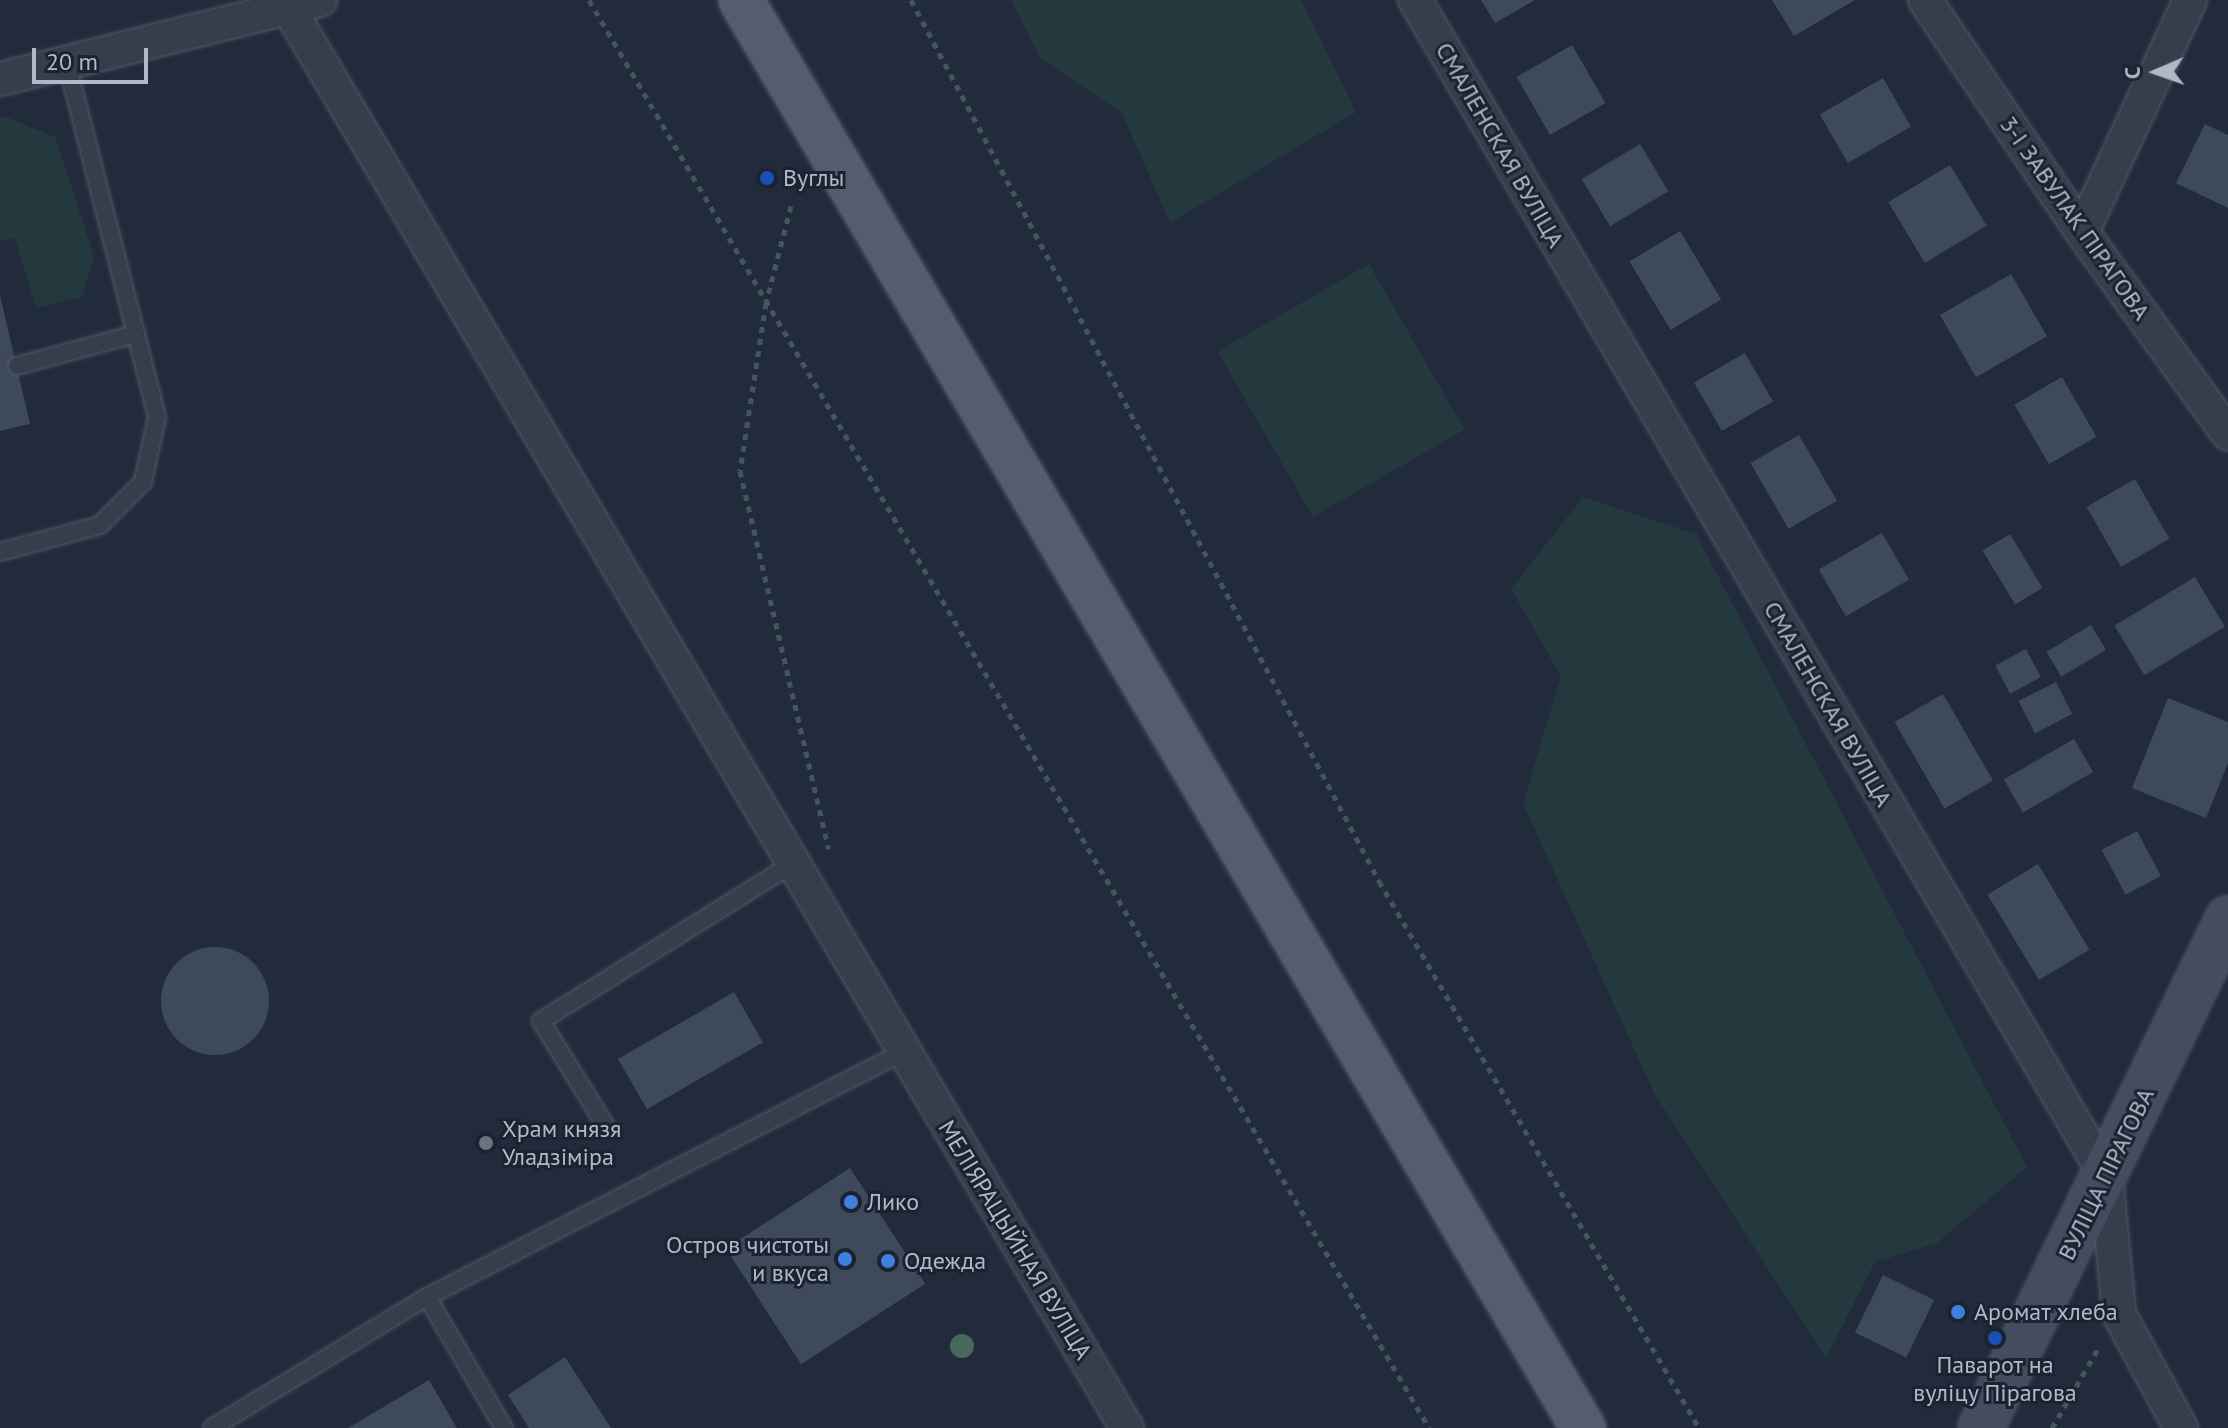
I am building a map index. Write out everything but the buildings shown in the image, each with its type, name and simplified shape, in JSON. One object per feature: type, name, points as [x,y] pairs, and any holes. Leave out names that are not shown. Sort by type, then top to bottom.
[{"type":"main road","points":[[741,0],[1583,1428]]},
{"type":"main road","name":"ВУЛІЦА ПІРАГОВА","points":[[1981,1428],[2106,1176],[2228,919]]},
{"type":"street","points":[[0,79],[67,64],[286,4],[320,0]]},
{"type":"street","name":"СМАЛЕНСКАЯ ВУЛІЦА","points":[[1415,0],[2106,1176],[2119,1314],[2181,1428]]},
{"type":"street","name":"3-І ЗАВУЛАК ПІРАГОВА","points":[[1925,0],[2082,232],[2228,434]]},
{"type":"street","points":[[2082,232],[2190,0]]},
{"type":"street","name":"МЕЛІЯРАЦЫЙНАЯ ВУЛІЦА","points":[[286,4],[1127,1428]]},
{"type":"lane","points":[[0,552],[100,525],[143,482],[157,417],[67,64]]},
{"type":"lane","points":[[17,366],[136,334]]},
{"type":"lane","points":[[607,1128],[541,1021],[792,864]]},
{"type":"lane","points":[[212,1428],[427,1297],[903,1052]]},
{"type":"lane","points":[[427,1297],[504,1428]]},
{"type":"path","points":[[589,0],[1429,1428]]},
{"type":"path","points":[[911,0],[1379,881],[1699,1428]]},
{"type":"path","points":[[791,206],[766,303],[740,471],[830,855]]},
{"type":"path","points":[[2052,1428],[2119,1314]]},
{"type":"green space","points":[[1011,0],[1301,0],[1356,112],[1170,223],[1122,113],[1040,58]]},
{"type":"green space","points":[[6,117],[55,137],[94,256],[82,297],[36,308],[15,238],[0,241],[0,119]]},
{"type":"green space","points":[[1369,264],[1464,429],[1313,517],[1217,352]]},
{"type":"green space","points":[[1583,497],[1696,534],[2027,1167],[1937,1243],[1875,1262],[1826,1358],[1654,1093],[1523,803],[1561,676],[1511,589]]},
{"type":"place","name":"Вуглы","points":[[767,178]]},
{"type":"place","name":"Храм князя Уладзіміра","points":[[486,1143]]},
{"type":"place","name":"Лико","points":[[851,1202]]},
{"type":"place","name":"Остров чистоты и вкуса","points":[[845,1259]]},
{"type":"place","name":"Одежда","points":[[888,1261]]},
{"type":"place","name":"Аромат хлеба","points":[[1958,1312]]},
{"type":"place","name":"Паварот на вуліцу Пірагова","points":[[1995,1338]]}]
